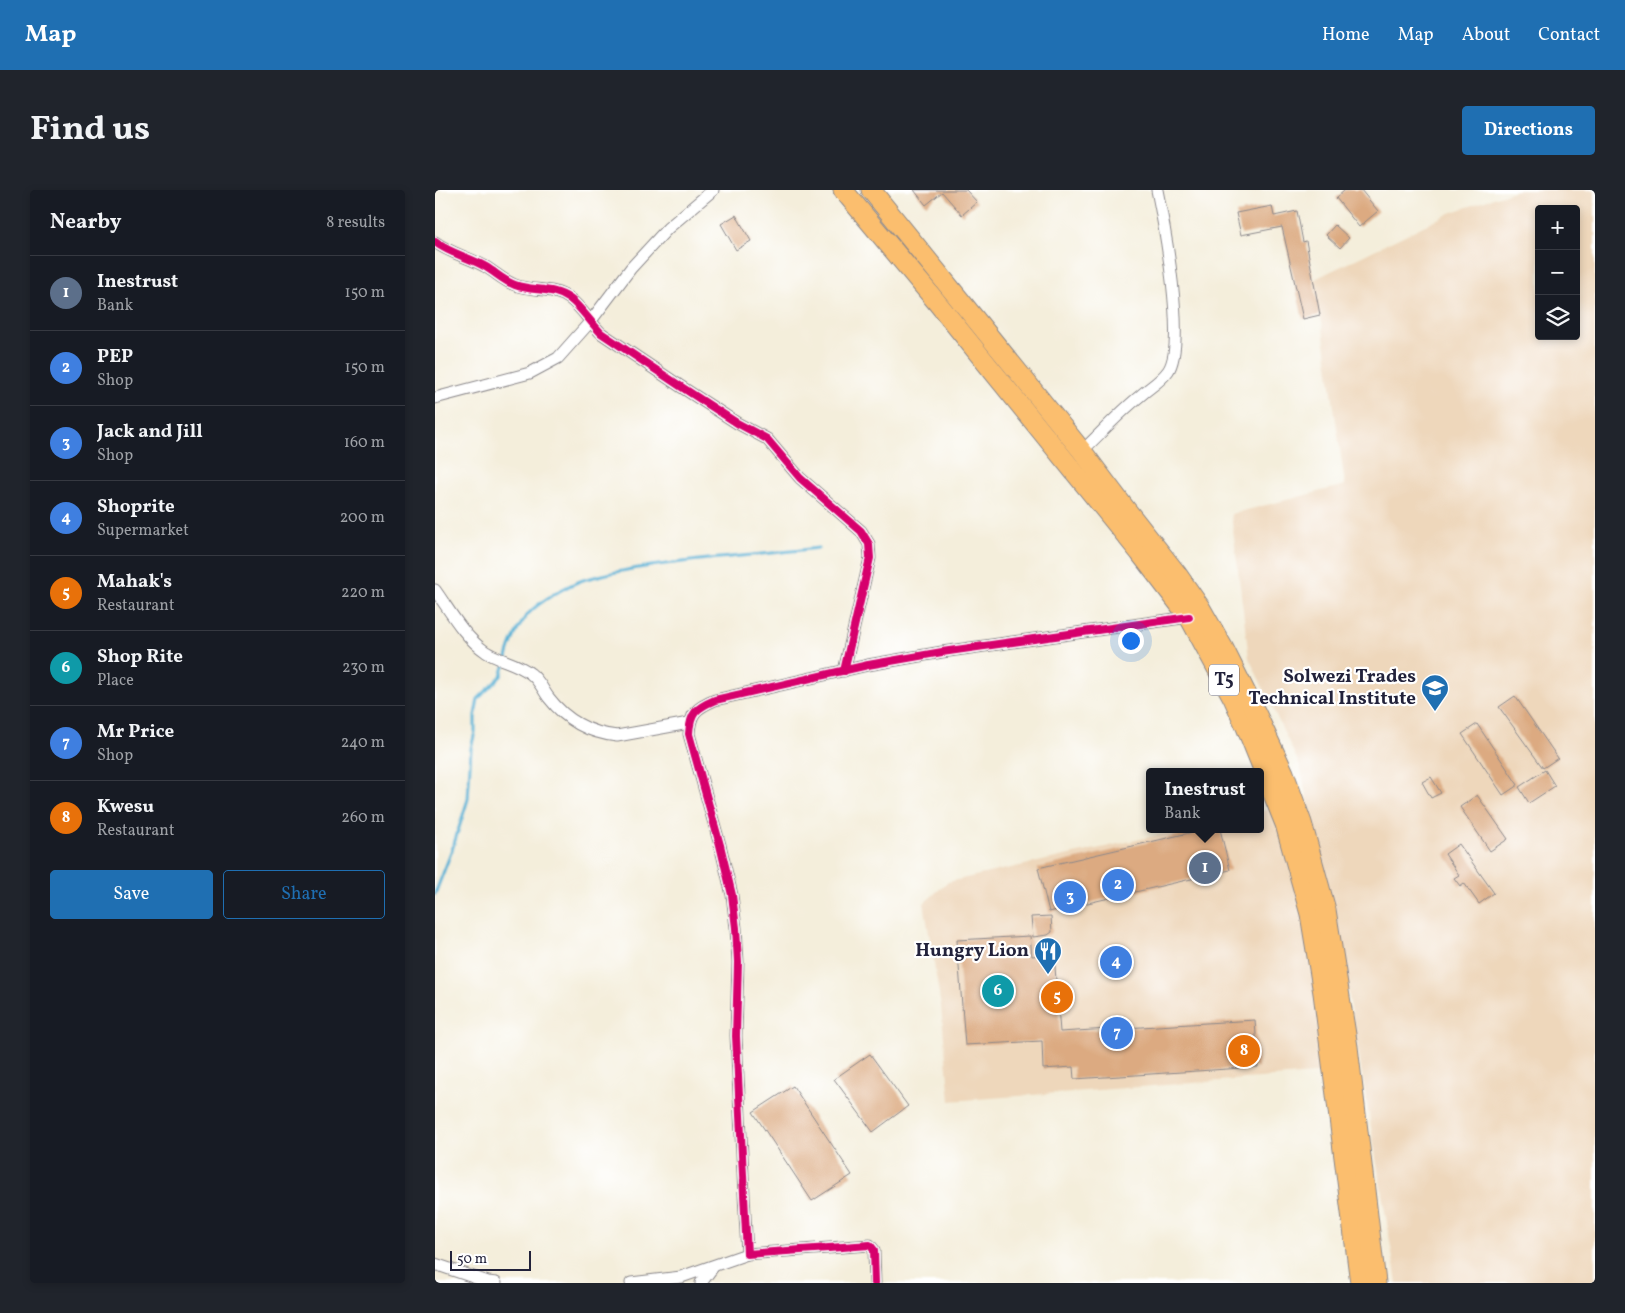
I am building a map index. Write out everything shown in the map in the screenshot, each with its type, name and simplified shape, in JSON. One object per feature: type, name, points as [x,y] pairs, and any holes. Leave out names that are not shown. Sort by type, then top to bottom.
[{"type":"highway","name":"T5","points":[[843,190],[1140,553],[1189,617],[1215,662],[1246,727],[1262,768]]},
{"type":"highway","name":"T5","points":[[877,192],[1177,574],[1200,607],[1224,648],[1284,773],[1299,814],[1327,920],[1348,1047],[1376,1283]]},
{"type":"highway","name":"T5","points":[[1264,772],[1285,824],[1310,914],[1323,993],[1360,1283]]},
{"type":"street","points":[[435,398],[530,373],[558,358],[590,322],[631,268],[668,228],[713,190]]},
{"type":"street","points":[[1081,451],[1140,396],[1158,383],[1169,369],[1176,342],[1175,310],[1165,230],[1157,190]]},
{"type":"street","points":[[435,242],[444,249],[487,268],[506,282],[518,286],[549,289],[572,300],[601,333],[737,423],[767,439],[800,478],[853,523],[866,538],[870,550],[870,558],[844,671]]},
{"type":"street","points":[[435,590],[457,622],[472,639],[487,653],[529,672],[559,710],[572,721],[609,735],[617,736],[689,723]]},
{"type":"street","points":[[747,1254],[736,1036],[738,962],[736,928],[730,886],[689,734],[689,723],[694,711],[704,704],[715,700],[844,671],[942,652],[1189,617]]},
{"type":"street","points":[[631,1283],[681,1277],[747,1254],[870,1245],[874,1250],[875,1283]]},
{"type":"street","points":[[435,1264],[491,1283]]},
{"type":"street","points":[[701,1283],[713,1267]]},
{"type":"shaded area","name":"Solwezi Trades Technical Institute","points":[[1517,190],[1595,190],[1595,1283],[1397,1283],[1349,996],[1300,766],[1249,658],[1231,514],[1345,485],[1322,322],[1313,280],[1450,213]]},
{"type":"shaded area","points":[[1277,805],[1309,937],[1328,1073],[950,1101],[941,1006],[924,903],[948,882],[1168,833],[1264,833],[1264,810]]},
{"type":"building","points":[[914,190],[966,190],[977,202],[962,215],[942,192],[926,205]]},
{"type":"building","points":[[1345,190],[1361,190],[1378,211],[1359,227],[1336,198]]},
{"type":"building","points":[[1272,206],[1274,216],[1297,211],[1303,242],[1306,241],[1320,315],[1303,319],[1282,227],[1241,235],[1236,213]]},
{"type":"building","points":[[736,215],[751,241],[736,250],[721,224]]},
{"type":"building","points":[[1335,225],[1349,238],[1340,248],[1326,235]]},
{"type":"building","points":[[1515,696],[1558,758],[1543,768],[1499,707]]},
{"type":"building","points":[[1477,724],[1518,785],[1503,795],[1462,734]]},
{"type":"building","points":[[1545,770],[1555,786],[1529,803],[1519,787]]},
{"type":"building","points":[[1431,777],[1441,793],[1431,798],[1422,782]]},
{"type":"building","points":[[1477,795],[1508,839],[1490,851],[1460,807]]},
{"type":"building","points":[[1189,833],[1221,833],[1230,870],[1049,912],[1038,868]]},
{"type":"building","points":[[1459,844],[1494,893],[1479,904],[1464,883],[1460,886],[1454,878],[1459,875],[1445,854]]},
{"type":"building","points":[[1051,916],[1052,932],[1048,935],[1033,937],[1031,917]]},
{"type":"building","points":[[1030,936],[1032,956],[1054,954],[1060,1032],[1255,1020],[1258,1067],[1074,1079],[1073,1067],[1043,1069],[1042,1041],[965,1045],[957,940]]},
{"type":"building","points":[[870,1054],[908,1106],[873,1132],[834,1079]]},
{"type":"building","points":[[793,1086],[852,1175],[812,1201],[753,1112]]},
{"type":"waterway","points":[[507,658],[515,635],[528,614],[554,594],[583,580],[614,572],[655,565],[818,548]]},
{"type":"waterway","points":[[435,894],[452,850],[468,799],[471,748],[475,732],[475,715],[478,699],[501,676],[505,664]]},
{"type":"cycle path","points":[[435,242],[447,250],[486,267],[511,283],[522,287],[556,292],[570,299],[601,333],[737,423],[767,439],[800,478],[861,531],[869,544],[870,558],[844,671]]},
{"type":"cycle path","points":[[875,1283],[874,1250],[870,1245],[747,1254],[736,1036],[738,962],[736,928],[732,895],[720,845],[689,734],[693,716],[703,706],[715,700],[868,665],[942,652],[1189,617]]},
{"type":"place","name":"Solwezi Trades Technical Institute","points":[[1435,712]]},
{"type":"place","name":"Inestrust","points":[[1205,868]]},
{"type":"place","name":"PEP","points":[[1118,885]]},
{"type":"place","name":"Jack and Jill","points":[[1070,897]]},
{"type":"place","name":"Shoprite","points":[[1116,962]]},
{"type":"place","name":"Hungry Lion","points":[[1048,975]]},
{"type":"place","name":"Shop Rite","points":[[998,991]]},
{"type":"place","name":"Mahak's","points":[[1057,997]]},
{"type":"place","name":"Mr Price","points":[[1117,1033]]},
{"type":"place","name":"Kwesu","points":[[1244,1051]]}]
